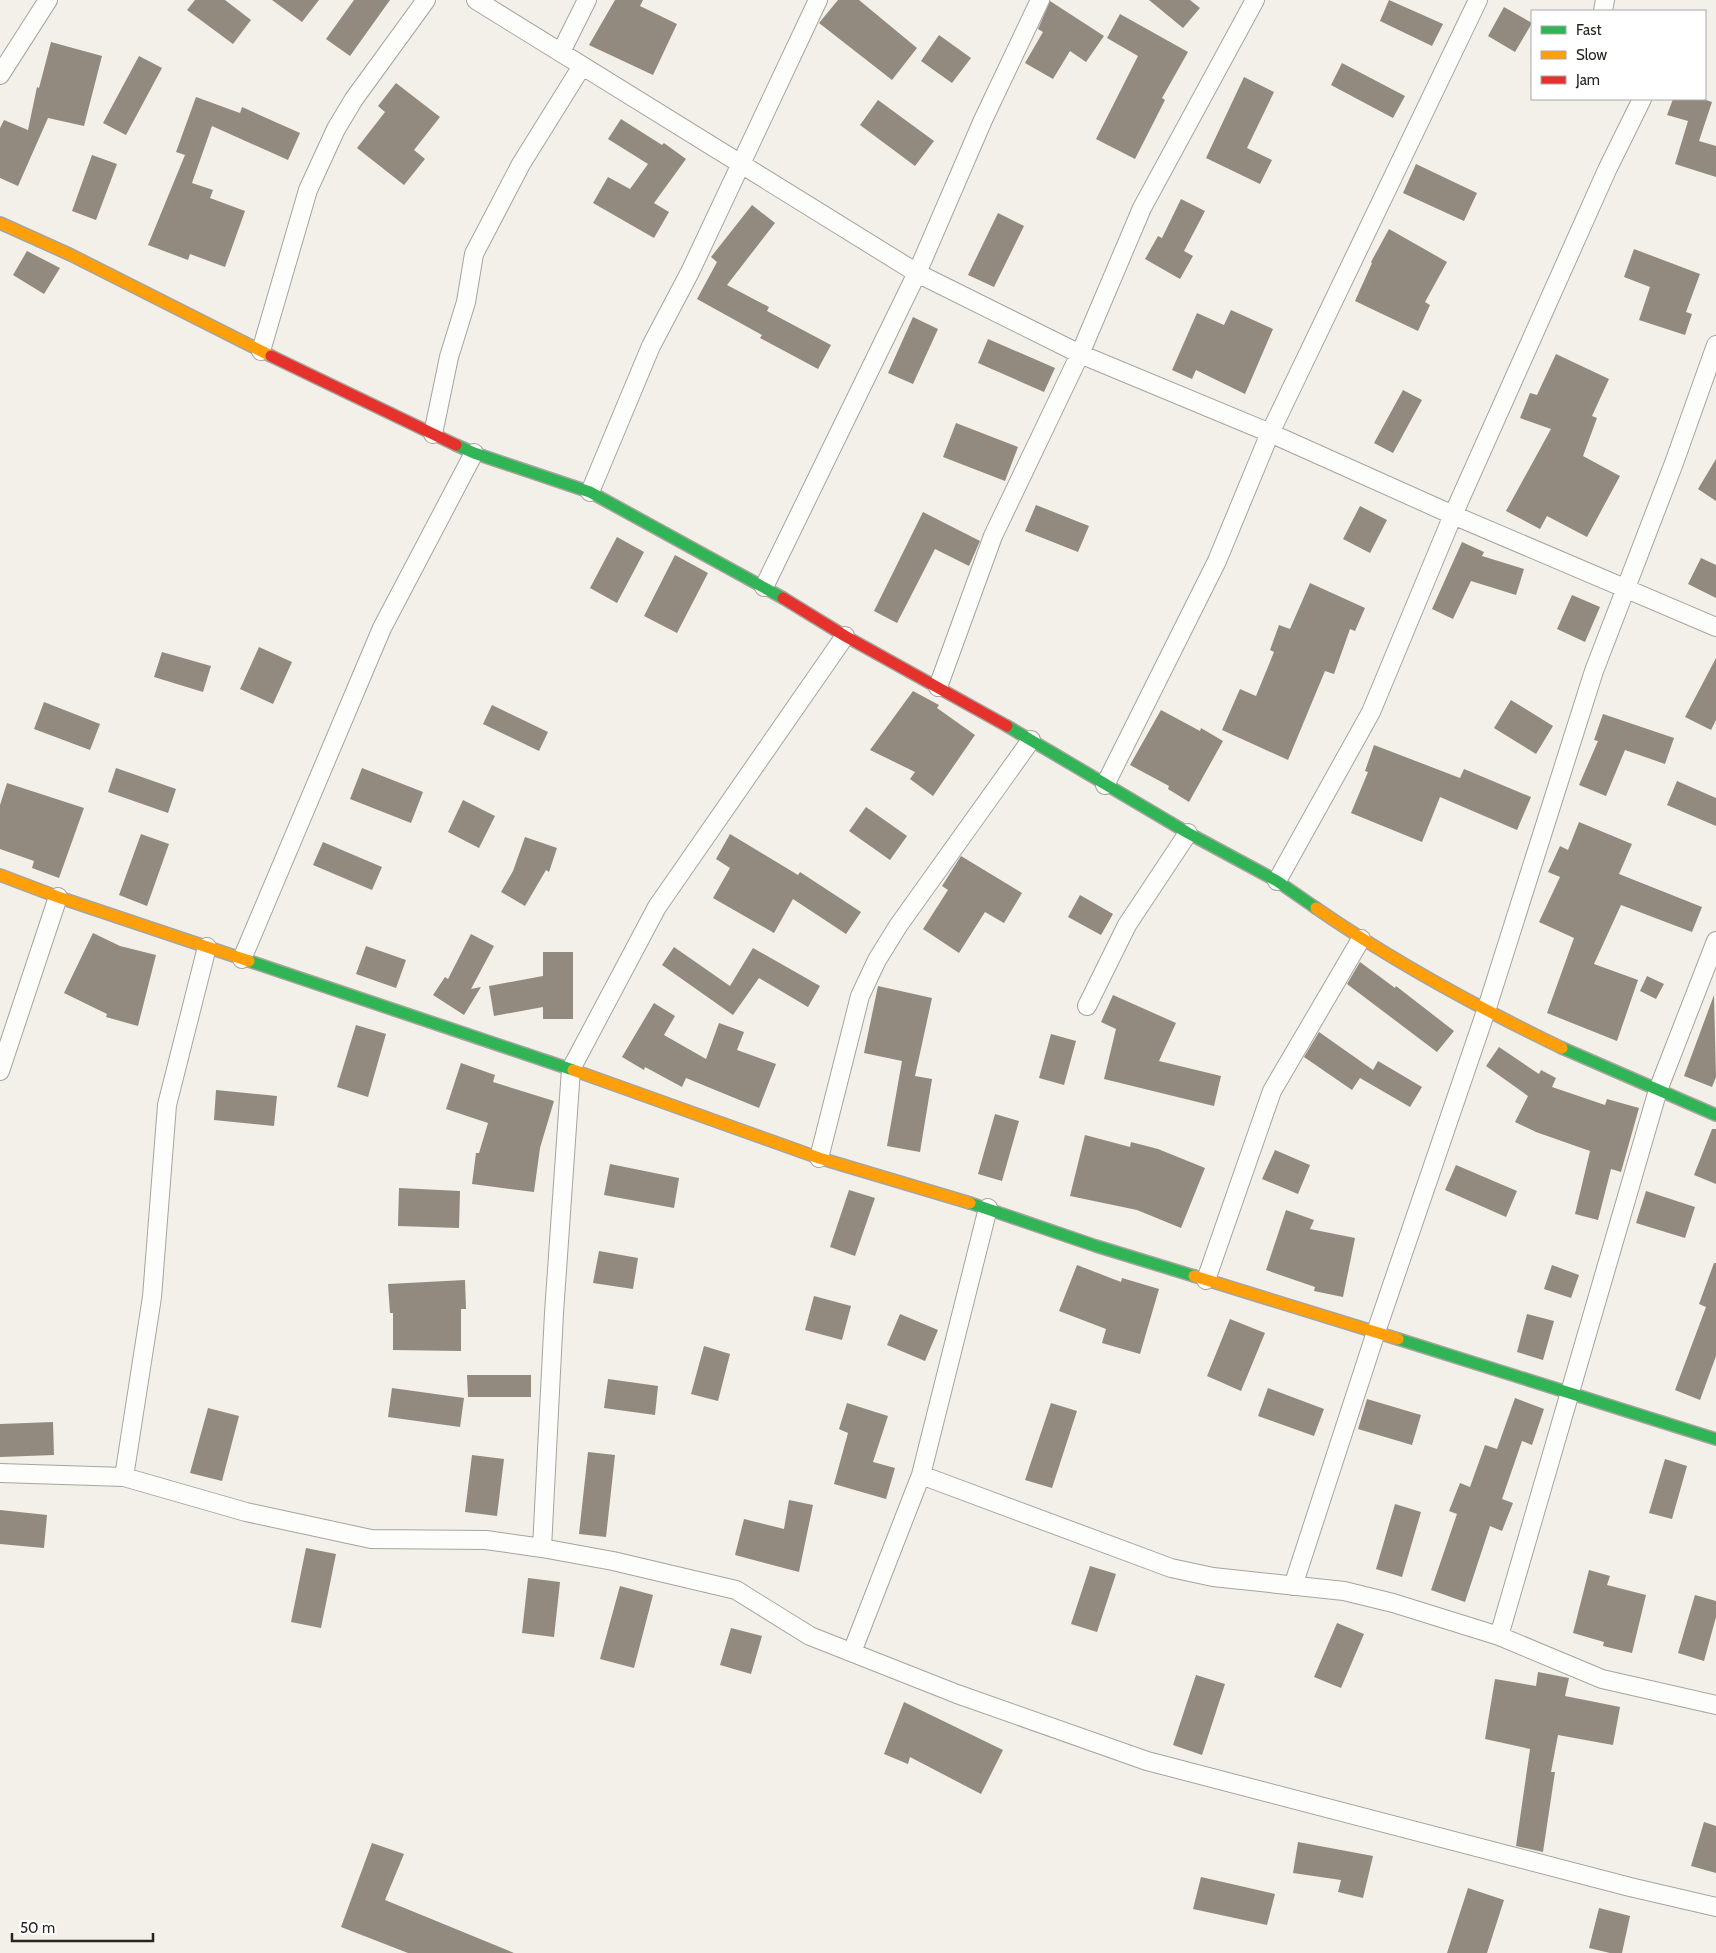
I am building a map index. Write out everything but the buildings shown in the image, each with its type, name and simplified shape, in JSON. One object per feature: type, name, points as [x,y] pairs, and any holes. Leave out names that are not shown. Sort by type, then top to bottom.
[{"type":"street","points":[[0,75],[48,0]]},
{"type":"street","points":[[261,351],[308,190],[324,155],[354,98],[426,0]]},
{"type":"street","points":[[476,0],[917,273],[1080,354],[1270,433],[1453,515],[1716,627]]},
{"type":"street","points":[[561,52],[587,0]]},
{"type":"street","points":[[590,492],[651,346],[690,272],[742,165],[818,0]]},
{"type":"street","points":[[764,586],[917,273],[983,120],[1040,0]]},
{"type":"street","points":[[938,687],[993,536],[1080,354],[1142,208],[1255,0]]},
{"type":"street","points":[[1104,785],[1150,698],[1216,561],[1270,433],[1478,0]]},
{"type":"street","points":[[433,434],[449,357],[466,302],[474,254],[521,164],[582,66]]},
{"type":"street","points":[[1277,881],[1370,712],[1453,515],[1607,170],[1642,100]]},
{"type":"street","points":[[0,223],[71,255],[261,351],[474,453],[590,492],[764,586],[845,636],[1031,740],[1104,785],[1277,881],[1361,939],[1486,1011],[1585,1060],[1716,1115]]},
{"type":"street","points":[[1293,1586],[1376,1332],[1486,1011],[1594,671],[1674,463],[1716,345]]},
{"type":"street","points":[[242,959],[382,628],[474,453]]},
{"type":"street","points":[[542,1548],[554,1313],[570,1069],[657,907],[845,636]]},
{"type":"street","points":[[819,1158],[860,996],[877,960],[898,926],[1031,740]]},
{"type":"street","points":[[1088,1006],[1127,925],[1188,833]]},
{"type":"street","points":[[0,875],[58,897],[570,1069],[819,1158],[988,1208],[1096,1246],[1570,1391],[1716,1439]]},
{"type":"street","points":[[0,1071],[58,897]]},
{"type":"street","points":[[1206,1280],[1272,1091],[1361,939]]},
{"type":"street","points":[[1499,1636],[1658,1090],[1716,941]]},
{"type":"street","points":[[124,1477],[152,1297],[167,1105],[207,947]]},
{"type":"street","points":[[852,1652],[921,1475],[988,1208]]},
{"type":"street","points":[[0,1473],[124,1477],[246,1512],[371,1539],[486,1540],[613,1561],[736,1590],[810,1636],[957,1694],[1147,1761],[1630,1887],[1716,1907]]},
{"type":"street","points":[[921,1475],[1171,1568],[1213,1577],[1344,1591],[1393,1603],[1499,1636],[1602,1679],[1716,1704]]},
{"type":"traffic: fast","points":[[456,445],[474,453],[590,492],[783,598]]},
{"type":"traffic: fast","points":[[1007,726],[1188,833],[1277,881],[1316,908]]},
{"type":"traffic: fast","points":[[249,961],[573,1070]]},
{"type":"traffic: fast","points":[[1562,1048],[1716,1115]]},
{"type":"traffic: fast","points":[[970,1203],[1096,1246],[1194,1276]]},
{"type":"traffic: fast","points":[[1398,1339],[1716,1439]]},
{"type":"traffic: slow","points":[[0,223],[71,255],[271,356]]},
{"type":"traffic: slow","points":[[0,875],[58,897],[249,961]]},
{"type":"traffic: slow","points":[[1316,908],[1375,947],[1436,983],[1562,1048]]},
{"type":"traffic: slow","points":[[573,1070],[819,1158],[970,1203]]},
{"type":"traffic: slow","points":[[1194,1276],[1398,1339]]},
{"type":"traffic: jam","points":[[271,356],[456,445]]},
{"type":"traffic: jam","points":[[783,598],[845,636],[1007,726]]}]
